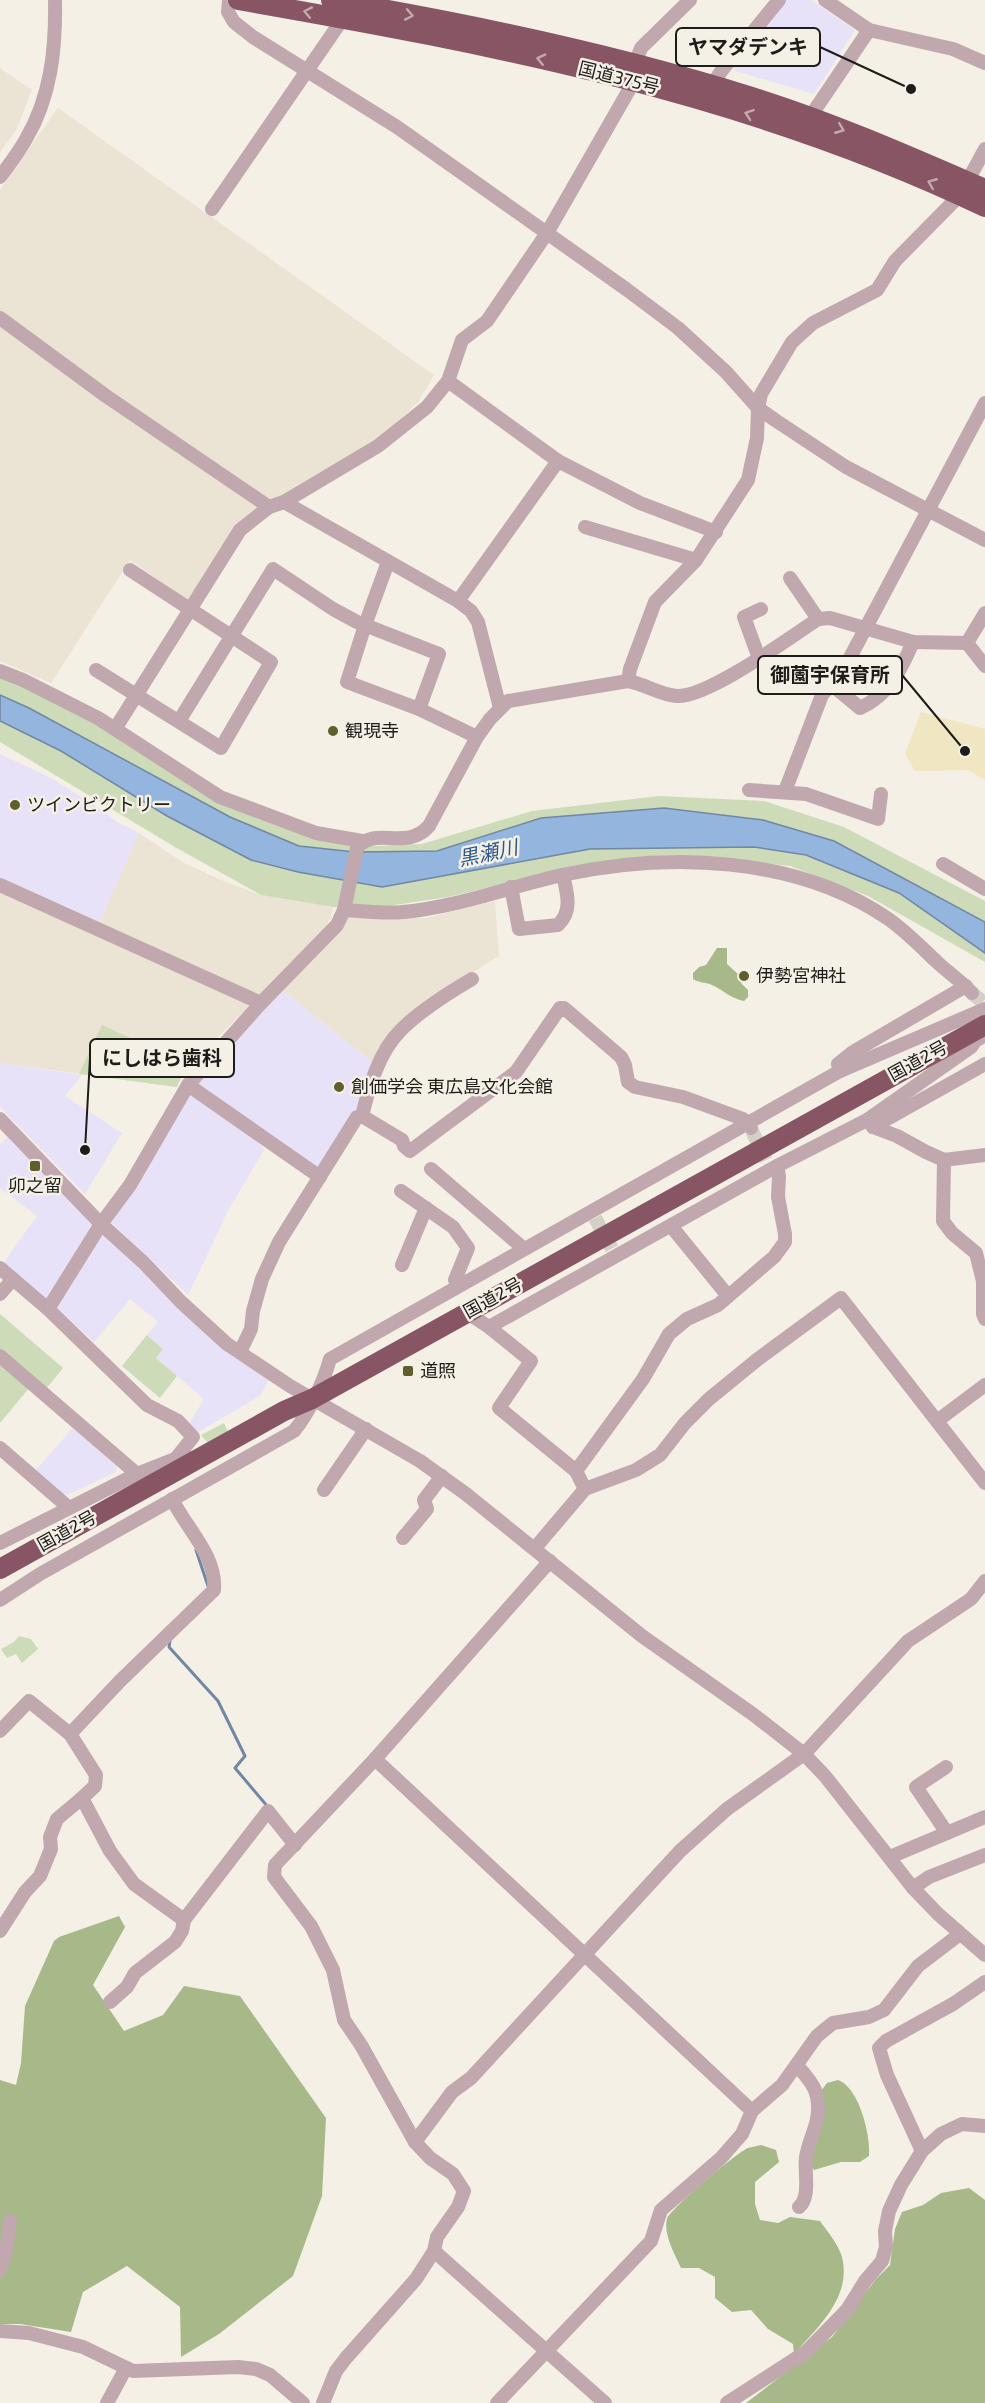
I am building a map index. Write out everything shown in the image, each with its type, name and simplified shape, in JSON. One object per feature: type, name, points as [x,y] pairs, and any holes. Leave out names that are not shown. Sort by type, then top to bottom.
[{"type":"highway","name":"国道375号","points":[[238,0],[712,85],[810,117],[963,188],[985,207]]},
{"type":"highway","name":"国道375号","points":[[331,0],[355,2],[483,29],[634,72],[963,188],[985,189]]},
{"type":"highway","name":"国道2号","points":[[0,1569],[284,1411],[312,1400],[466,1312],[985,1025]]},
{"type":"street","points":[[0,177],[27,139],[46,92],[54,45],[55,0]]},
{"type":"street","points":[[230,0],[228,12],[234,22],[253,37],[397,127],[678,328],[726,372],[758,408],[846,467],[985,540]]},
{"type":"street","points":[[115,729],[192,610],[240,530],[269,507],[284,502],[378,446],[427,407],[448,381],[462,340],[487,321],[547,233],[629,90],[641,48],[690,0]]},
{"type":"street","points":[[712,85],[778,0]]},
{"type":"street","points":[[825,0],[869,30],[953,49],[985,63]]},
{"type":"street","points":[[212,209],[306,69],[355,2]]},
{"type":"street","points":[[810,117],[869,30]]},
{"type":"street","points":[[628,681],[630,669],[655,602],[696,560],[748,480],[757,438],[761,394],[792,342],[813,323],[877,290],[896,261],[963,188],[985,149]]},
{"type":"street","points":[[0,318],[106,396],[269,507]]},
{"type":"street","points":[[448,381],[558,461],[640,503],[716,532]]},
{"type":"street","points":[[785,791],[822,695],[845,667],[985,403]]},
{"type":"street","points":[[458,601],[558,461]]},
{"type":"street","points":[[284,502],[458,601],[471,611],[478,622],[500,708]]},
{"type":"street","points":[[585,527],[696,560]]},
{"type":"street","points":[[388,562],[347,682],[419,709],[477,737]]},
{"type":"street","points":[[179,722],[273,568],[333,609],[365,625],[439,654],[419,709]]},
{"type":"street","points":[[96,670],[220,748],[271,662],[130,570]]},
{"type":"street","points":[[790,578],[818,619]]},
{"type":"street","points":[[759,658],[744,617],[761,609]]},
{"type":"street","points":[[967,643],[985,613]]},
{"type":"street","points":[[0,671],[23,680],[115,729],[220,797],[316,833],[360,845],[373,838],[410,839],[422,834],[429,826],[477,737],[500,708],[508,701],[517,698],[628,681],[675,696],[689,695],[743,669],[818,619],[830,618],[914,642],[967,643]]},
{"type":"street","points":[[831,684],[860,708],[874,702],[885,693],[904,665],[914,642]]},
{"type":"street","points":[[967,643],[985,666]]},
{"type":"street","points":[[749,790],[806,794],[878,819],[882,794]]},
{"type":"street","points":[[48,1309],[101,1224],[130,1185],[188,1085],[261,1003],[327,938],[337,925],[344,910],[360,845]]},
{"type":"street","points":[[344,910],[380,912],[416,910],[464,901],[512,887],[606,867],[695,862],[771,871],[834,890],[886,917],[969,989],[853,1052],[838,1064],[840,1071]]},
{"type":"street","points":[[943,864],[985,889]]},
{"type":"street","points":[[512,887],[519,929],[558,926],[564,919],[569,905],[563,875]]},
{"type":"street","points":[[0,885],[261,1003]]},
{"type":"street","points":[[362,1116],[368,1092],[383,1056],[399,1031],[472,979]]},
{"type":"street","points":[[240,1352],[251,1329],[253,1311],[279,1242],[357,1117],[362,1116],[402,1140],[404,1146],[410,1151],[516,1072],[560,1008],[564,1008],[621,1057],[626,1065],[628,1082],[636,1087],[683,1097],[750,1127]]},
{"type":"street","points":[[0,1600],[40,1574],[294,1431],[325,1380],[330,1359],[523,1248],[592,1214],[750,1127],[840,1071],[985,1009]]},
{"type":"street","points":[[870,1123],[985,1035]]},
{"type":"street","points":[[489,1327],[615,1254],[671,1226],[771,1165],[870,1123],[985,1064]]},
{"type":"street","points":[[188,1085],[320,1177]]},
{"type":"street","points":[[0,1119],[101,1224],[227,1344],[312,1400],[366,1429],[442,1476],[535,1548],[642,1636],[754,1715],[804,1754],[825,1776],[913,1888],[985,1955]]},
{"type":"street","points":[[870,1123],[944,1160],[985,1155]]},
{"type":"street","points":[[944,1160],[943,1221],[952,1233],[976,1253],[983,1281],[982,1314],[985,1319]]},
{"type":"street","points":[[576,1471],[643,1379],[669,1334],[687,1319],[718,1305],[774,1257],[785,1242],[778,1197],[779,1176],[771,1165]]},
{"type":"street","points":[[431,1169],[523,1248]]},
{"type":"street","points":[[401,1191],[453,1227],[468,1248],[456,1280]]},
{"type":"street","points":[[402,1265],[426,1208]]},
{"type":"street","points":[[671,1226],[728,1296]]},
{"type":"street","points":[[0,1268],[48,1309],[147,1405],[178,1421],[193,1437],[177,1457]]},
{"type":"street","points":[[0,1294],[14,1279]]},
{"type":"street","points":[[535,1548],[585,1490],[636,1470],[660,1455],[685,1423],[709,1399],[758,1359],[841,1298],[985,1483]]},
{"type":"street","points":[[466,1312],[489,1327],[531,1361],[499,1408],[576,1471],[585,1490]]},
{"type":"street","points":[[0,1356],[136,1474]]},
{"type":"street","points":[[937,1421],[985,1385]]},
{"type":"street","points":[[324,1490],[366,1429]]},
{"type":"street","points":[[0,1448],[68,1507]]},
{"type":"street","points":[[3,1537],[177,1457],[216,1449]]},
{"type":"street","points":[[403,1538],[427,1509],[424,1500],[442,1476]]},
{"type":"street","points":[[70,1734],[120,1681],[214,1590],[215,1577],[201,1544],[172,1499]]},
{"type":"street","points":[[324,2403],[341,2364],[416,2279],[434,2251],[437,2237],[458,2207],[464,2191],[453,2174],[430,2158],[414,2142],[361,2045],[344,2019],[333,1970],[311,1926],[274,1877],[275,1865],[375,1758],[550,1561]]},
{"type":"street","points":[[414,2142],[452,2092],[471,2078],[585,1957],[680,1851],[727,1809],[804,1754],[908,1641],[971,1599],[985,1581]]},
{"type":"street","points":[[0,1731],[28,1701],[70,1734],[96,1775],[94,1786],[57,1819],[50,1837],[51,1849],[40,1876],[25,1892],[0,1931]]},
{"type":"street","points":[[375,1758],[752,2111]]},
{"type":"street","points":[[946,1767],[916,1787],[947,1833]]},
{"type":"street","points":[[82,1798],[110,1851],[134,1884],[184,1920]]},
{"type":"street","points":[[110,2002],[127,1987],[135,1973],[175,1942],[182,1931],[184,1920],[268,1811],[296,1845]]},
{"type":"street","points":[[890,1857],[985,1817]]},
{"type":"street","points":[[913,1888],[929,1877],[985,1854]]},
{"type":"street","points":[[497,2403],[651,2241],[661,2210],[721,2158],[742,2134],[752,2111],[782,2085],[817,2036],[833,2024],[869,2017],[884,2010],[918,1966],[960,1934]]},
{"type":"street","points":[[922,2151],[887,2075],[879,2048],[886,2041],[953,2004],[985,1982]]},
{"type":"street","points":[[797,2065],[811,2082],[817,2097],[817,2121],[806,2155],[806,2198],[799,2207]]},
{"type":"street","points":[[727,2403],[806,2352],[847,2310],[865,2281],[882,2261],[886,2247],[885,2231],[889,2211],[901,2185],[922,2151],[941,2134],[962,2124],[985,2126]]},
{"type":"street","points":[[0,2270],[6,2251],[10,2221]]},
{"type":"street","points":[[434,2251],[605,2403]]},
{"type":"street","points":[[0,2331],[29,2333],[83,2347],[134,2371],[238,2367],[256,2369],[270,2375],[303,2403]]},
{"type":"street","points":[[107,2403],[126,2368]]},
{"type":"shaded area","points":[[785,0],[811,0],[855,30],[814,94],[735,71],[732,65]]},
{"type":"shaded area","points":[[0,68],[32,90],[17,129],[0,152]]},
{"type":"shaded area","points":[[58,108],[434,375],[418,402],[388,431],[240,528],[192,603],[130,560],[51,683],[0,661],[0,190]]},
{"type":"shaded area","points":[[0,754],[51,778],[119,823],[139,833],[99,924],[0,879]]},
{"type":"shaded area","points":[[139,833],[184,863],[226,882],[261,895],[333,907],[330,919],[324,930],[260,995],[99,924]]},
{"type":"shaded area","points":[[0,892],[247,1003],[248,1007],[184,1071],[177,1087],[0,1063]]},
{"type":"shaded area","points":[[495,901],[499,956],[452,985],[375,1064],[282,990],[342,929],[349,913],[392,918],[426,918]]},
{"type":"shaded area","points":[[282,990],[375,1064],[361,1101],[319,1171],[195,1086]]},
{"type":"shaded area","points":[[0,1063],[82,1075],[65,1096],[122,1133],[85,1194],[0,1107]]},
{"type":"shaded area","points":[[189,1092],[255,1136],[264,1150],[229,1209],[188,1295],[110,1221],[127,1199],[165,1139]]},
{"type":"shaded area","points":[[7,1137],[92,1221],[91,1232],[50,1299],[45,1300],[2,1265],[37,1216],[0,1188],[0,1145]]},
{"type":"shaded area","points":[[103,1232],[175,1305],[229,1354],[269,1380],[260,1396],[198,1432],[189,1424],[204,1399],[156,1358],[163,1348],[147,1335],[158,1322],[130,1299],[94,1342],[56,1307]]},
{"type":"shaded area","points":[[73,1428],[117,1464],[116,1472],[67,1495],[61,1494],[34,1472]]},
{"type":"green space","points":[[0,673],[32,684],[254,817],[283,828],[316,836],[375,846],[422,844],[532,811],[659,796],[764,801],[844,827],[985,901],[985,962],[868,896],[790,866],[674,855],[602,861],[448,897],[375,908],[333,907],[261,895],[175,847],[0,742]]},
{"type":"green space","points":[[717,948],[727,948],[727,964],[739,975],[741,983],[748,990],[748,997],[744,1001],[712,985],[693,979],[693,973],[699,967],[706,965]]},
{"type":"green space","points":[[102,1025],[163,1053],[160,1061],[184,1071],[177,1087],[79,1074]]},
{"type":"green space","points":[[0,1314],[63,1368],[45,1390],[0,1351]]},
{"type":"green space","points":[[147,1335],[163,1349],[156,1358],[177,1376],[160,1398],[122,1366]]},
{"type":"green space","points":[[0,1362],[30,1387],[0,1423]]},
{"type":"green space","points":[[224,1423],[230,1436],[218,1443],[207,1442],[201,1435]]},
{"type":"green space","points":[[19,1636],[31,1639],[38,1649],[22,1663],[16,1654],[7,1658],[1,1649],[14,1642]]},
{"type":"green space","points":[[119,1916],[125,1927],[93,1985],[124,2031],[163,2015],[184,1986],[240,1996],[326,2118],[322,2196],[293,2276],[219,2334],[181,2357],[180,2307],[127,2266],[83,2292],[71,2332],[20,2324],[0,2324],[0,2080],[16,2085],[21,2063],[25,2006],[54,1941],[59,1937]]},
{"type":"green space","points":[[838,2080],[845,2084],[858,2102],[866,2125],[869,2156],[860,2162],[841,2162],[814,2170],[809,2163],[821,2091],[827,2083]]},
{"type":"green space","points":[[761,2145],[776,2150],[779,2162],[755,2182],[755,2204],[760,2220],[778,2223],[790,2217],[820,2221],[836,2243],[842,2257],[844,2272],[838,2298],[822,2322],[794,2354],[793,2344],[768,2329],[751,2310],[732,2312],[715,2298],[715,2277],[699,2268],[681,2268],[670,2244],[666,2225],[671,2213],[718,2170],[741,2152]]},
{"type":"green space","points":[[969,2188],[985,2200],[985,2403],[746,2403],[832,2337],[876,2279],[890,2265],[895,2229],[902,2212],[923,2205],[941,2193]]},
{"type":"sand","points":[[921,712],[985,729],[985,780],[968,770],[915,771],[905,754]]},
{"type":"water","name":"黒瀬川","points":[[0,695],[29,708],[230,817],[299,846],[355,852],[437,851],[541,818],[664,808],[763,820],[834,841],[985,922],[985,953],[899,893],[806,855],[754,847],[590,849],[382,887],[298,872],[251,860],[167,816],[61,751],[0,721]]},
{"type":"waterway","points":[[196,1550],[208,1586]]},
{"type":"waterway","points":[[170,1641],[169,1647],[218,1701],[245,1756],[235,1768],[268,1807]]},
{"type":"tunnel","points":[[972,993],[985,1004]]},
{"type":"tunnel","points":[[752,1131],[766,1160]]},
{"type":"tunnel","points":[[595,1218],[613,1251]]},
{"type":"place","name":"ヤマダデンキ","points":[[911,89]]},
{"type":"place","name":"観現寺","points":[[333,731]]},
{"type":"place","name":"御薗宇保育所","points":[[965,751]]},
{"type":"place","name":"ツインビクトリー","points":[[15,805]]},
{"type":"place","name":"伊勢宮神社","points":[[744,976]]},
{"type":"place","name":"創価学会 東広島文化会館","points":[[339,1087]]},
{"type":"place","name":"にしはら歯科","points":[[85,1150]]},
{"type":"place","name":"卯之留","points":[[35,1166]]},
{"type":"place","name":"道照","points":[[408,1371]]}]
